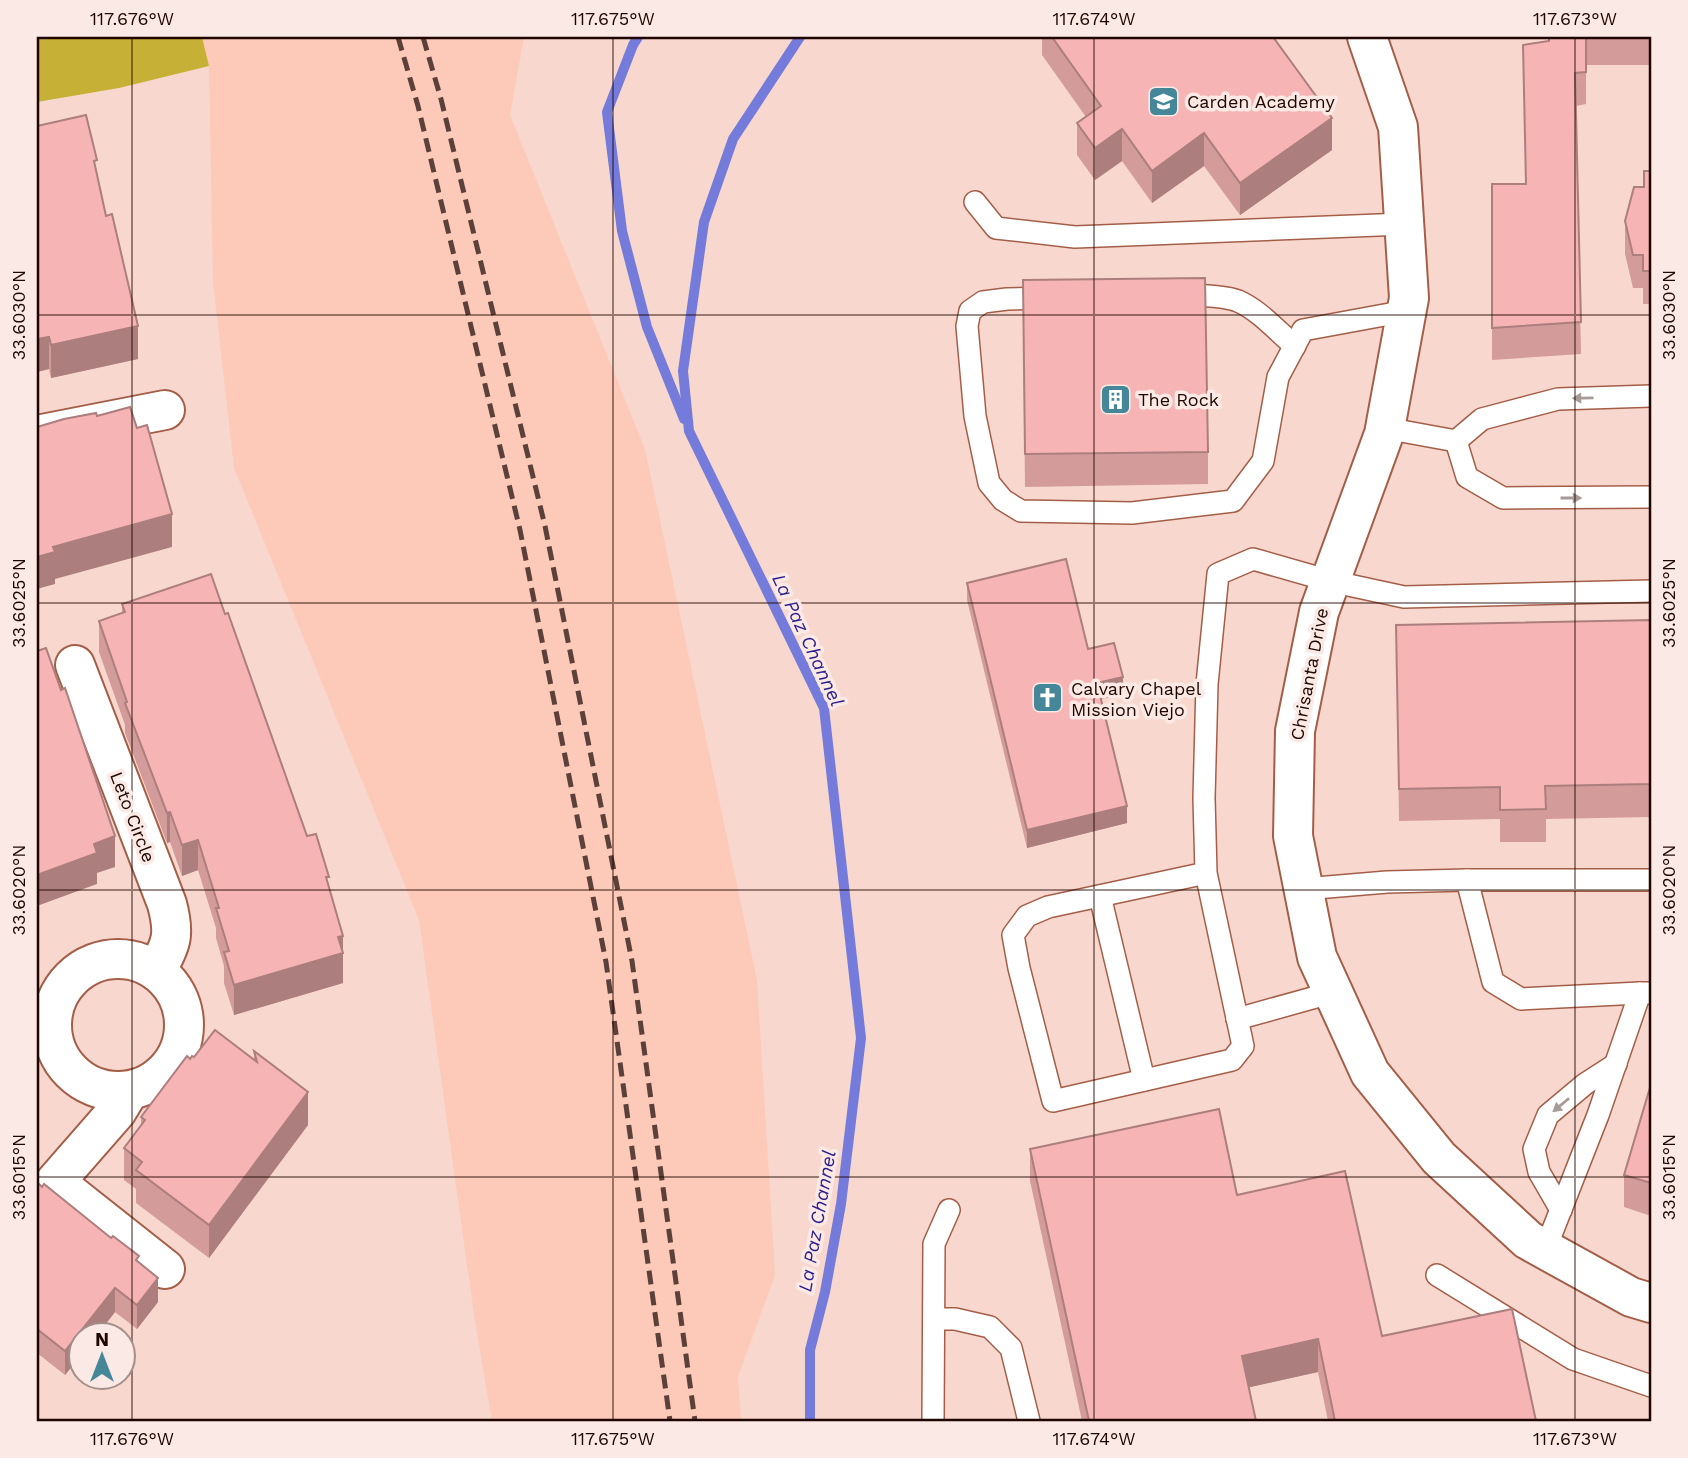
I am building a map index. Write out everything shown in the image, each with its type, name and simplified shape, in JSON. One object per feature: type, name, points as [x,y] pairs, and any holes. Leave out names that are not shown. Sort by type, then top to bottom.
[{"type":"street","name":"Chrisanta Drive","points":[[1367,37],[1398,127],[1409,298],[1385,428],[1319,612],[1295,731],[1293,836],[1317,957],[1370,1073],[1439,1158],[1528,1240],[1631,1297],[1651,1303]]},
{"type":"street","points":[[37,435],[165,410]]},
{"type":"street","name":"Leto Circle","points":[[75,665],[167,904],[172,923],[171,938],[156,971]]},
{"type":"street","points":[[120,958],[139,962],[156,971],[172,986],[182,1006],[185,1029],[180,1050],[168,1069],[150,1083],[129,1091],[93,1087],[76,1077],[46,1048],[52,1014],[47,992],[68,981],[83,968],[100,961],[120,958]]},
{"type":"street","points":[[129,1091],[117,1111],[55,1182],[165,1269]]},
{"type":"lane","points":[[975,202],[996,229],[1076,236],[1404,225]]},
{"type":"lane","points":[[1155,295],[1195,295],[1236,300],[1254,311],[1295,346]]},
{"type":"lane","points":[[1074,297],[983,302],[970,311],[967,326],[975,416],[989,482],[1003,500],[1021,511],[1132,513],[1233,502],[1263,461],[1278,377],[1303,330],[1406,311]]},
{"type":"lane","points":[[1456,441],[1482,419],[1558,399],[1651,396]]},
{"type":"lane","points":[[1385,428],[1456,441]]},
{"type":"lane","points":[[1456,441],[1468,477],[1503,498],[1651,497]]},
{"type":"lane","points":[[1206,873],[1048,907],[1027,916],[1013,936],[1053,1101],[1232,1060],[1243,1046],[1206,873],[1204,798],[1207,684],[1218,574],[1254,559],[1330,581],[1405,597],[1651,591]]},
{"type":"lane","points":[[1466,880],[1493,982],[1521,999],[1646,993],[1545,1250]]},
{"type":"lane","points":[[1304,890],[1387,882],[1651,880]]},
{"type":"lane","points":[[1100,896],[1144,1080]]},
{"type":"lane","points":[[1237,1019],[1334,992]]},
{"type":"lane","points":[[1561,1210],[1539,1172],[1534,1149],[1548,1115],[1585,1084],[1616,1064]]},
{"type":"lane","points":[[933,1421],[934,1244],[950,1210]]},
{"type":"lane","points":[[1437,1275],[1573,1359],[1651,1386]]},
{"type":"lane","points":[[934,1319],[955,1319],[990,1327],[1011,1348],[1029,1421]]},
{"type":"shaded area","points":[[37,37],[202,37],[209,66],[119,88],[37,102]]},
{"type":"shaded area","points":[[202,37],[524,37],[510,115],[645,449],[757,980],[775,1275],[738,1377],[741,1421],[492,1421],[474,1315],[419,920],[234,468],[213,282],[209,66]]},
{"type":"building","points":[[1052,37],[1273,37],[1332,118],[1240,183],[1204,133],[1152,171],[1122,129],[1095,148],[1077,123],[1101,106]]},
{"type":"building","points":[[1549,37],[1586,37],[1586,72],[1575,73],[1581,322],[1492,328],[1492,184],[1526,184],[1523,45],[1549,41]]},
{"type":"building","points":[[86,115],[106,216],[112,214],[138,326],[51,345],[49,337],[37,339],[37,126]]},
{"type":"building","points":[[1644,171],[1651,171],[1651,271],[1643,271],[1643,255],[1633,255],[1625,221],[1634,187],[1644,187]]},
{"type":"building","name":"The Rock","points":[[1205,278],[1208,452],[1025,454],[1023,280]]},
{"type":"building","points":[[130,407],[137,428],[147,425],[172,514],[53,547],[55,552],[37,557],[37,427],[64,419],[96,413],[97,416]]},
{"type":"building","name":"Calvary Chapel Mission Viejo","points":[[1066,559],[1088,649],[1114,643],[1123,677],[1097,683],[1127,806],[1027,830],[967,583]]},
{"type":"building","points":[[211,574],[225,614],[228,613],[307,836],[316,834],[343,936],[338,937],[343,953],[234,985],[224,952],[229,951],[216,908],[219,908],[198,840],[182,845],[170,812],[167,813],[125,703],[127,702],[99,621],[125,612],[122,604]]},
{"type":"building","points":[[1651,620],[1651,784],[1545,786],[1546,809],[1500,810],[1500,787],[1399,789],[1396,625]]},
{"type":"building","points":[[46,648],[61,690],[65,688],[115,836],[94,844],[97,853],[37,875],[37,651]]},
{"type":"building","points":[[215,1030],[257,1062],[254,1051],[308,1092],[209,1225],[136,1170],[142,1162],[124,1148],[145,1120],[141,1117],[187,1056],[190,1059],[194,1057]]},
{"type":"building","points":[[1651,1084],[1651,1183],[1624,1175]]},
{"type":"building","points":[[1219,1109],[1237,1195],[1345,1171],[1382,1336],[1512,1309],[1536,1421],[1335,1421],[1318,1339],[1242,1356],[1256,1421],[1089,1421],[1030,1149]]},
{"type":"building","points":[[37,1182],[42,1187],[44,1184],[111,1238],[113,1236],[139,1256],[136,1260],[158,1278],[137,1305],[115,1288],[88,1322],[66,1322],[65,1351],[37,1329]]},
{"type":"waterway","points":[[638,37],[607,112],[622,231],[647,327],[684,419]]},
{"type":"waterway","name":"La Paz Channel","points":[[800,37],[733,139],[704,222],[683,371],[689,431],[824,708],[861,1038],[841,1204],[825,1292],[810,1350],[810,1421]]},
{"type":"railway","points":[[398,37],[418,106],[520,530],[606,962],[670,1421]]},
{"type":"railway","points":[[423,37],[441,99],[545,526],[632,961],[695,1421]]},
{"type":"place","name":"Carden Academy","points":[[1164,101]]},
{"type":"place","name":"The Rock","points":[[1115,399]]},
{"type":"place","name":"Calvary Chapel Mission Viejo","points":[[1048,698]]}]
